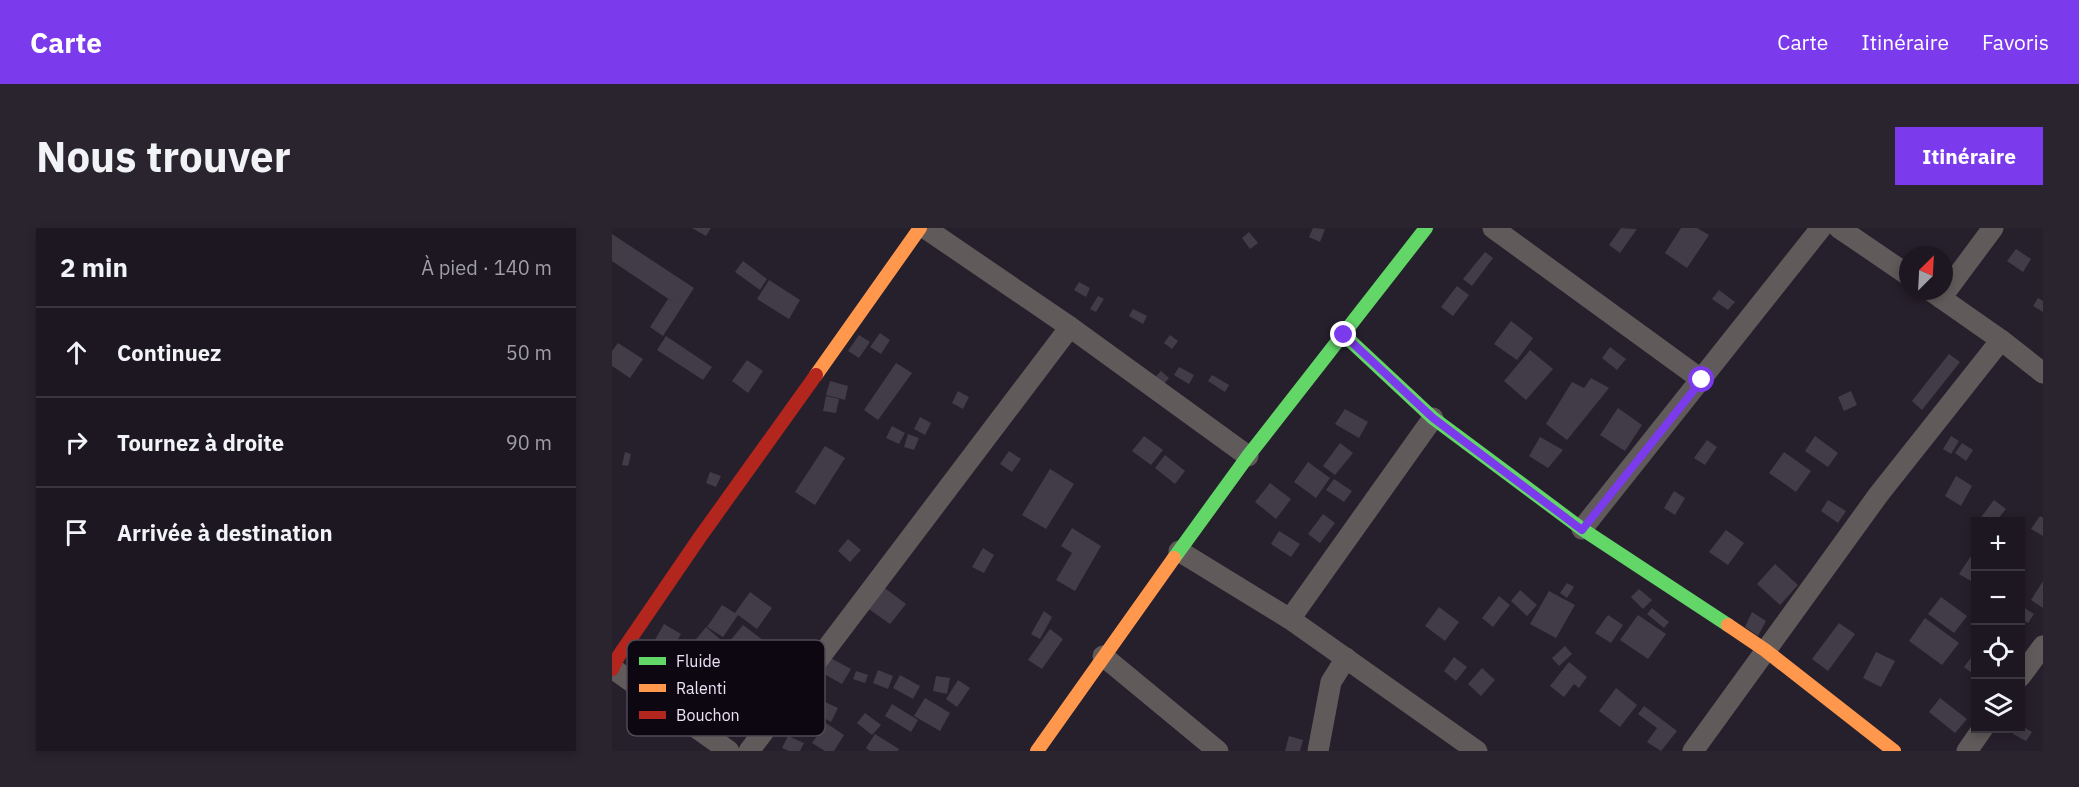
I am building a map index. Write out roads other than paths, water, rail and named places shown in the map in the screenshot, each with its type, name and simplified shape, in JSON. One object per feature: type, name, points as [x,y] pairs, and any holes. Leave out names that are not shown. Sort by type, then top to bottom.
[{"type":"street","points":[[631,640],[700,537],[920,228]]},
{"type":"street","points":[[925,228],[1070,327],[1248,456]]},
{"type":"street","points":[[1037,751],[1248,456],[1426,228]]},
{"type":"street","points":[[1493,228],[1702,380]]},
{"type":"street","points":[[1582,530],[1821,228]]},
{"type":"street","points":[[1839,228],[1899,269]]},
{"type":"street","points":[[1953,275],[1993,228]]},
{"type":"street","points":[[1943,300],[2001,340],[2043,373]]},
{"type":"street","points":[[825,651],[1070,327]]},
{"type":"street","points":[[1344,335],[1433,418],[1582,530],[1765,650],[1894,751]]},
{"type":"street","points":[[1693,751],[1879,494],[2001,340]]},
{"type":"street","points":[[1290,619],[1433,418]]},
{"type":"street","points":[[1179,550],[1290,619],[1477,751]]},
{"type":"street","points":[[627,646],[612,668],[627,679]]},
{"type":"street","points":[[2025,670],[2043,646]]},
{"type":"street","points":[[1103,656],[1218,751]]},
{"type":"street","points":[[1318,751],[1330,682],[1346,658]]},
{"type":"street","points":[[1967,751],[1980,733]]},
{"type":"street","points":[[708,736],[729,751]]},
{"type":"street","points":[[749,751],[760,736]]}]
